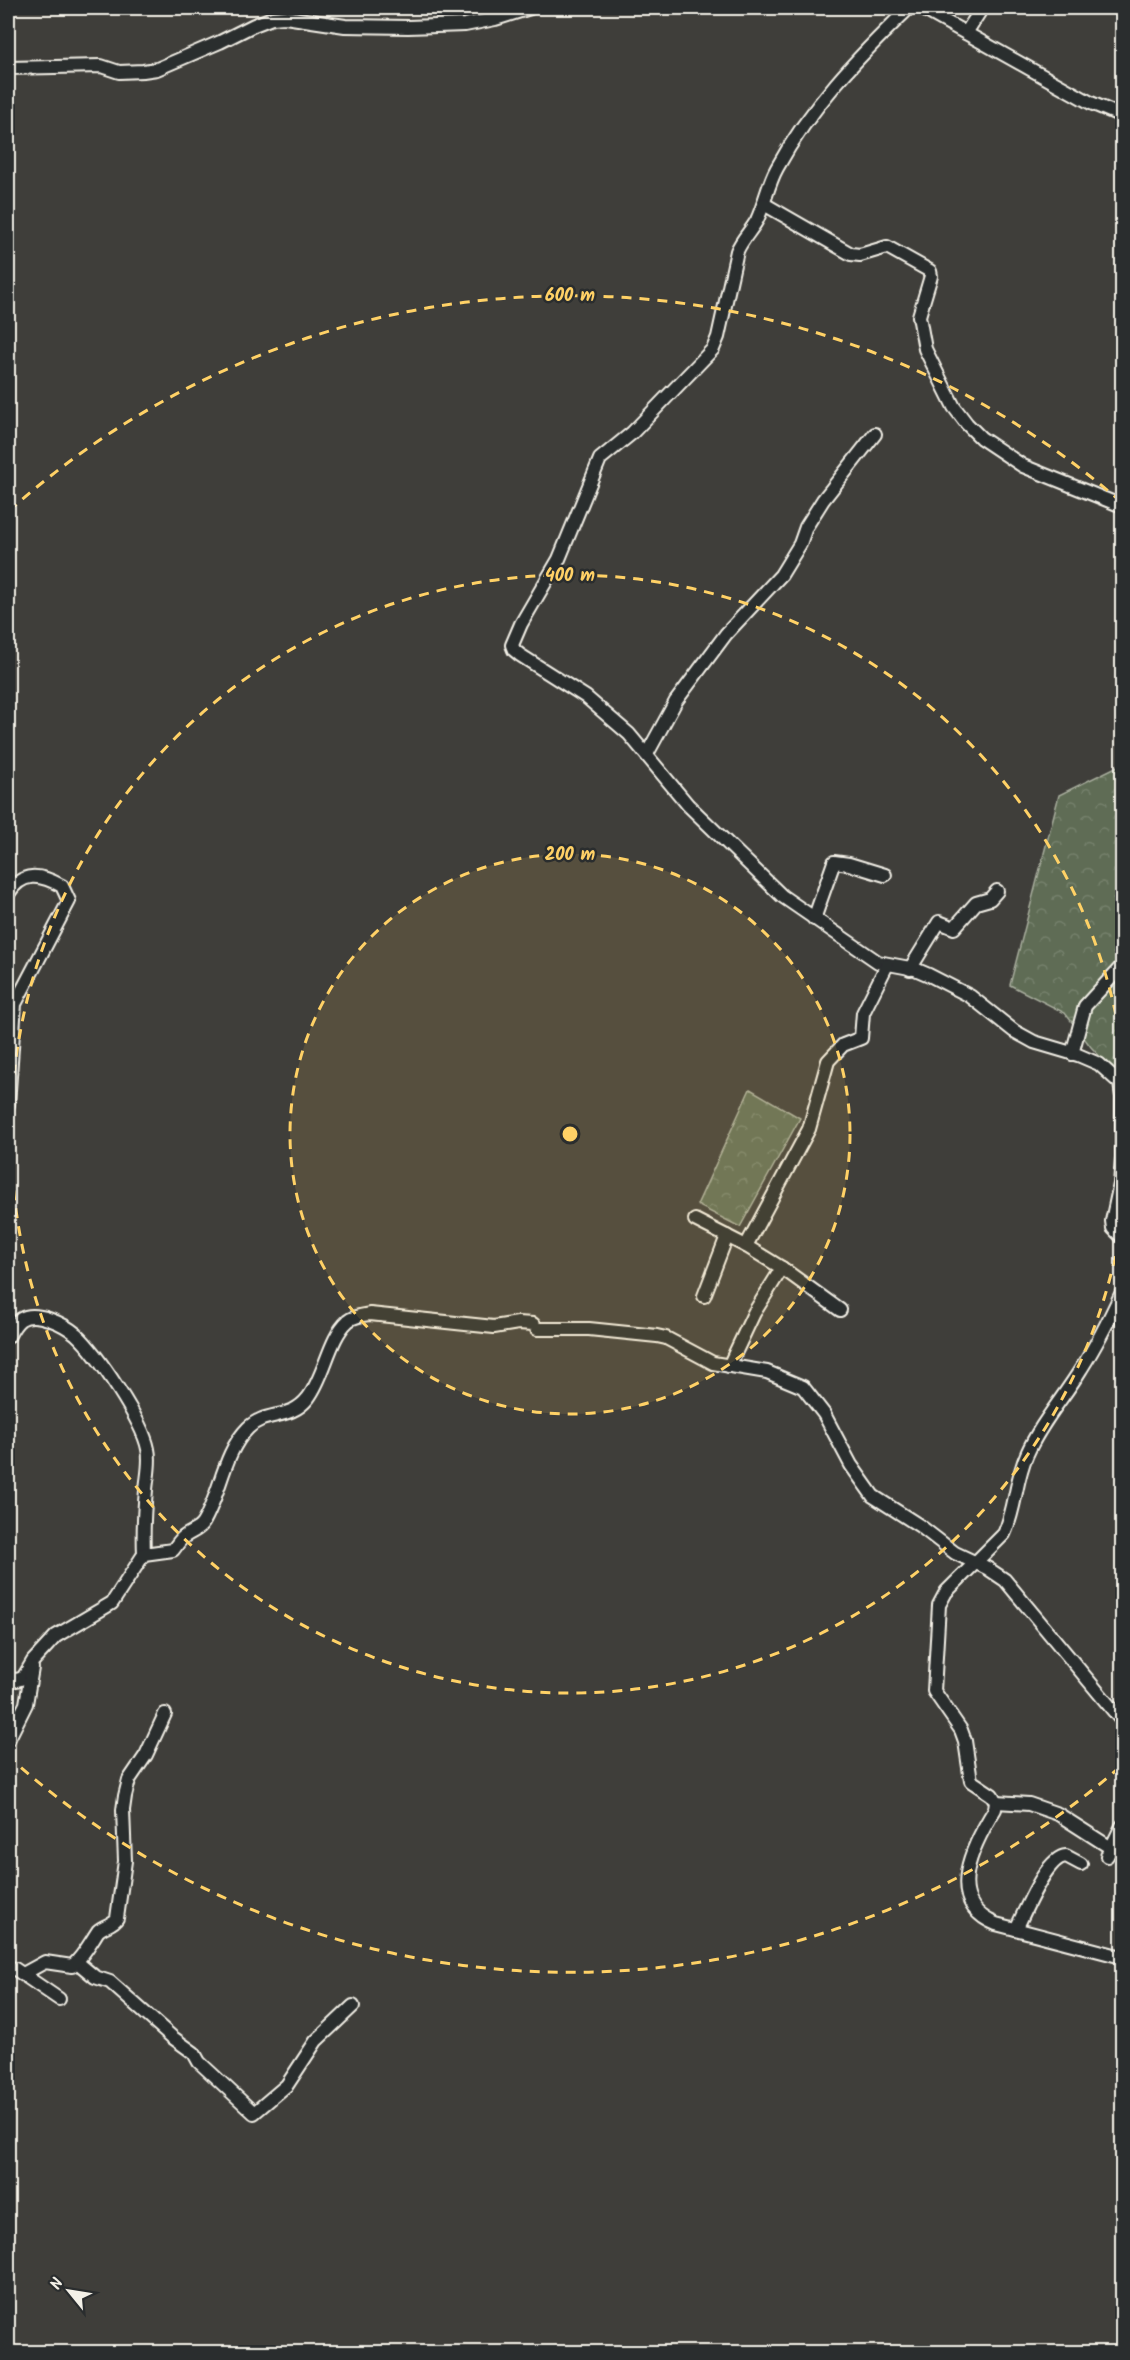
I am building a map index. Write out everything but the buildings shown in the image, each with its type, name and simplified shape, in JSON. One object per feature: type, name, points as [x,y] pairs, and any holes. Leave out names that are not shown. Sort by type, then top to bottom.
[{"type":"street","points":[[8,68],[101,66],[119,72],[157,69],[272,18],[285,17],[345,26],[465,25],[495,20],[530,8]]},
{"type":"street","points":[[909,8],[879,36],[810,115],[777,167],[756,222],[737,251],[718,337],[713,349],[632,433],[600,459],[559,559],[521,624],[512,645],[520,655],[586,697],[629,734],[688,805],[782,896],[814,919],[878,962],[929,975],[970,996],[1014,1031],[1034,1042],[1099,1064],[1109,1071],[1120,1083],[1122,1098],[1120,1184],[1112,1221],[1113,1228],[1122,1237]]},
{"type":"street","points":[[921,8],[1091,103],[1122,116]]},
{"type":"street","points":[[966,33],[982,8]]},
{"type":"street","points":[[764,204],[851,254],[860,255],[887,247],[930,271],[931,276],[920,312],[925,349],[960,416],[981,438],[1023,466],[1122,506]]},
{"type":"street","points":[[647,754],[676,701],[726,634],[788,566],[811,518],[875,434]]},
{"type":"street","points":[[814,919],[834,862],[885,875]]},
{"type":"street","points":[[8,894],[17,881],[34,877],[62,886],[69,901],[15,1004],[8,1105]]},
{"type":"street","points":[[910,969],[939,922],[954,928],[976,903],[990,899],[997,891]]},
{"type":"street","points":[[746,1246],[810,1125],[828,1061],[843,1046],[861,1038],[863,1013],[887,965]]},
{"type":"street","points":[[1072,1054],[1085,1006],[1122,966]]},
{"type":"street","points":[[695,1220],[728,1236],[782,1268],[840,1310]]},
{"type":"street","points":[[704,1296],[728,1236]]},
{"type":"street","points":[[729,1366],[754,1313],[782,1268]]},
{"type":"street","points":[[1122,1292],[1082,1368],[1027,1453],[1017,1481],[1004,1534],[941,1598],[934,1691],[961,1730],[965,1742],[970,1781],[992,1796],[996,1802],[995,1809],[972,1854],[966,1881],[968,1893],[976,1911],[987,1920],[1122,1958]]},
{"type":"street","points":[[144,1554],[173,1550],[186,1534],[201,1526],[228,1458],[248,1428],[265,1418],[289,1413],[301,1406],[316,1386],[336,1340],[348,1321],[357,1316],[370,1314],[494,1327],[518,1323],[533,1324],[537,1329],[633,1332],[666,1338],[713,1363],[767,1372],[803,1387],[824,1414],[851,1465],[873,1496],[920,1526],[955,1553],[977,1562],[1005,1580],[1122,1721]]},
{"type":"street","points":[[8,1337],[17,1322],[25,1317],[37,1316],[52,1321],[78,1336],[116,1383],[145,1440],[149,1453],[142,1524],[144,1554],[112,1603],[104,1610],[84,1618],[56,1636],[33,1661],[23,1677],[17,1680],[8,1679]]},
{"type":"street","points":[[8,1740],[28,1698],[33,1661]]},
{"type":"street","points":[[23,1974],[45,1962],[72,1966],[99,1930],[114,1923],[117,1918],[125,1861],[123,1810],[125,1796],[129,1780],[146,1755],[165,1714]]},
{"type":"street","points":[[996,1802],[1029,1804],[1050,1811],[1070,1821],[1109,1852],[1122,1826]]},
{"type":"street","points":[[1016,1929],[1036,1889],[1055,1860],[1066,1856],[1081,1864]]},
{"type":"street","points":[[77,1962],[95,1977],[110,1982],[172,2037],[194,2053],[199,2062],[254,2113],[287,2085],[316,2041],[353,2006]]},
{"type":"street","points":[[8,1967],[23,1974],[59,1999]]},
{"type":"green space","points":[[1122,764],[1122,1080],[1091,1047],[1065,1013],[1010,985],[1059,795]]},
{"type":"green space","points":[[750,1089],[800,1118],[740,1227],[697,1205]]}]
